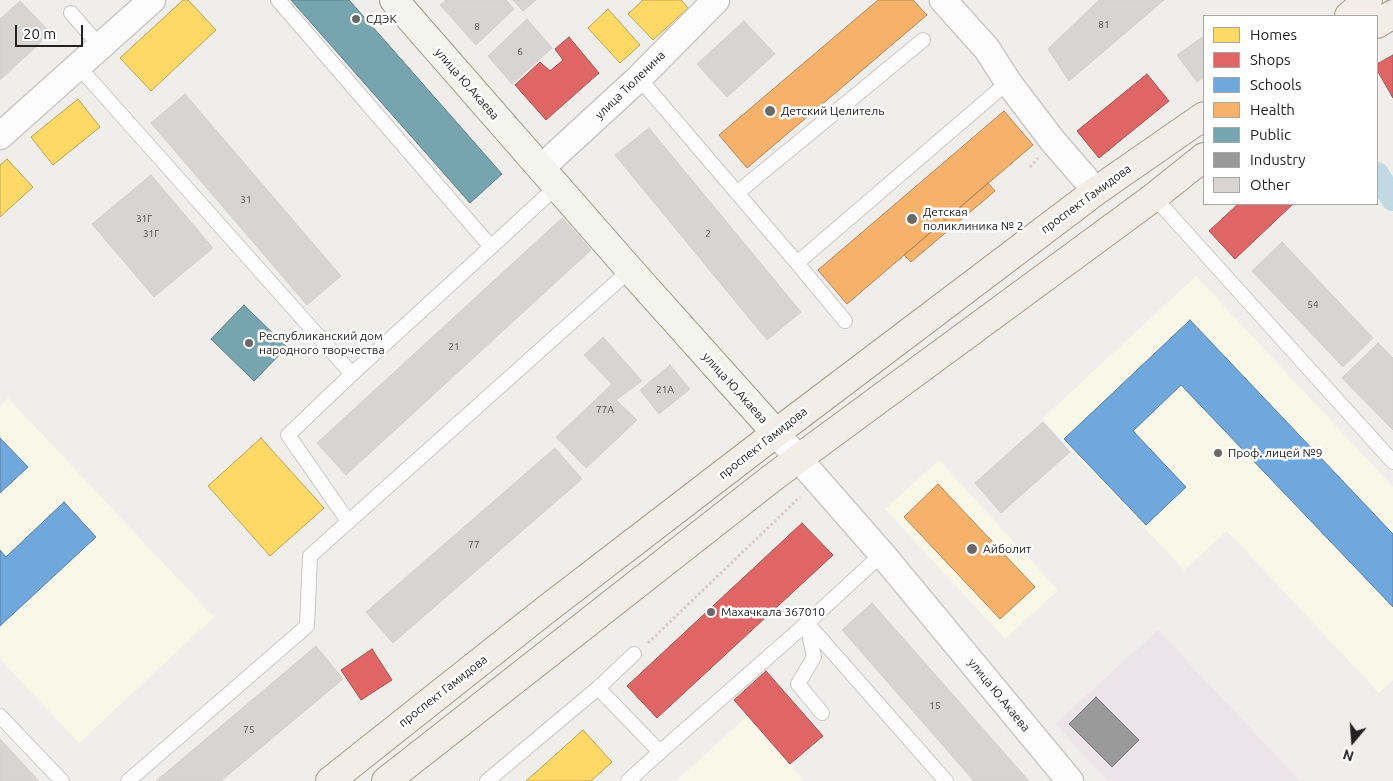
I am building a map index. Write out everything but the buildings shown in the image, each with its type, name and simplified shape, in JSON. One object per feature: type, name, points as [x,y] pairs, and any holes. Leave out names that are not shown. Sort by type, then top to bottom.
[{"type":"main road","name":"улица Ю.Акаева","points":[[394,0],[630,270],[776,433]]},
{"type":"main road","points":[[1350,15],[1368,0]]},
{"type":"main road","points":[[1378,23],[1393,14]]},
{"type":"main road","name":"проспект Гамидова","points":[[330,781],[543,612],[776,433],[1096,191],[1203,117]]},
{"type":"main road","points":[[386,781],[798,458],[1154,196],[1203,158]]},
{"type":"street","points":[[0,136],[152,0]]},
{"type":"street","name":"улица Тюленина","points":[[549,177],[639,78],[716,0]]},
{"type":"street","points":[[943,0],[987,49],[1008,82],[1052,140],[1096,191]]},
{"type":"street","name":"улица Ю.Акаева","points":[[776,433],[882,554],[1070,781]]},
{"type":"lane","points":[[278,0],[491,246]]},
{"type":"lane","points":[[71,13],[100,46]]},
{"type":"lane","points":[[737,193],[923,40]]},
{"type":"lane","points":[[78,66],[352,374]]},
{"type":"lane","points":[[639,78],[845,321]]},
{"type":"lane","points":[[797,263],[1008,82]]},
{"type":"lane","points":[[348,521],[288,435],[491,246],[549,177]]},
{"type":"lane","points":[[1154,196],[1393,462]]},
{"type":"lane","points":[[128,781],[307,626],[310,556],[630,270]]},
{"type":"lane","points":[[628,781],[882,554]]},
{"type":"lane","points":[[807,623],[814,657],[798,684],[822,713]]},
{"type":"lane","points":[[807,623],[946,781]]},
{"type":"lane","points":[[486,781],[598,688],[634,654]]},
{"type":"lane","points":[[598,688],[660,752]]},
{"type":"lane","points":[[0,716],[62,781]]},
{"type":"path","points":[[646,645],[817,481]]},
{"type":"shaded area","name":"Проф. лицей №9","points":[[1196,276],[1393,487],[1393,680],[1379,693],[1227,531],[1184,570],[1042,419]]},
{"type":"shaded area","points":[[8,398],[214,617],[79,743],[0,659],[0,406]]},
{"type":"shaded area","name":"Айболит","points":[[939,460],[1058,590],[1005,639],[885,509]]},
{"type":"shaded area","points":[[1158,630],[1300,781],[1108,781],[1055,724]]},
{"type":"shaded area","points":[[746,717],[805,781],[676,781],[719,742]]},
{"type":"waterway","points":[[1378,176],[1393,199]]},
{"type":"place","name":"СДЭК","points":[[356,19]]},
{"type":"place","name":"Детский Целитель","points":[[770,111]]},
{"type":"place","name":"Детская поликлиника № 2","points":[[912,219]]},
{"type":"place","name":"Республиканский дом народного творчества","points":[[249,343]]},
{"type":"place","name":"Проф. лицей №9","points":[[1218,453]]},
{"type":"place","name":"Айболит","points":[[972,549]]},
{"type":"place","name":"Махачкала 367010","points":[[711,612]]}]
